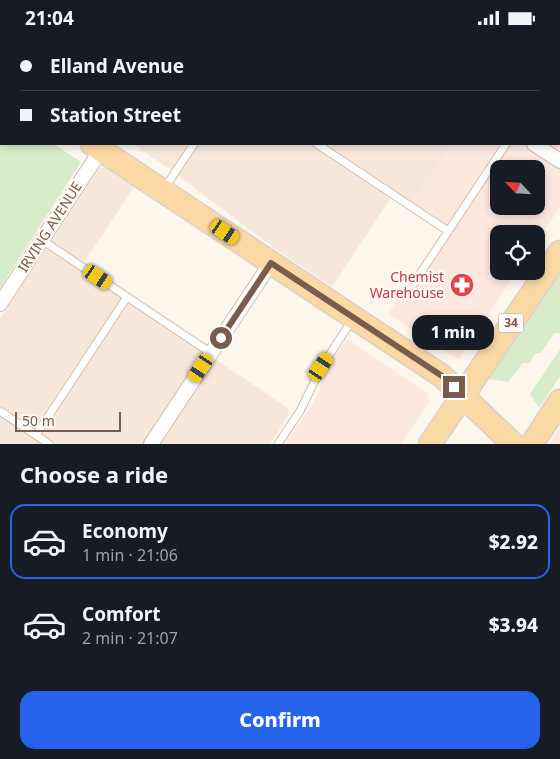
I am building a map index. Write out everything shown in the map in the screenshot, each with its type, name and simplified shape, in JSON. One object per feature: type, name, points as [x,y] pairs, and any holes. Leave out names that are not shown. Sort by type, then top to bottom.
[{"type":"main road","points":[[96,147],[442,376],[513,444]]},
{"type":"main road","name":"34","points":[[430,444],[462,394],[560,252]]},
{"type":"main road","points":[[532,444],[560,401]]},
{"type":"street","points":[[536,145],[560,161]]},
{"type":"street","name":"IRVING AVENUE","points":[[0,304],[42,240],[96,147]]},
{"type":"street","points":[[151,444],[271,263]]},
{"type":"lane","points":[[163,191],[193,145]]},
{"type":"lane","points":[[319,145],[448,231]]},
{"type":"lane","points":[[410,289],[505,145]]},
{"type":"lane","points":[[42,240],[211,353]]},
{"type":"lane","points":[[36,435],[127,297]]},
{"type":"lane","points":[[278,444],[300,411],[321,367],[353,318]]},
{"type":"lane","points":[[0,411],[49,444]]},
{"type":"shaded area","points":[[134,145],[451,145],[410,204],[394,193],[332,287],[281,253],[168,168]]},
{"type":"shaded area","points":[[451,145],[560,145],[560,207],[545,230],[545,225],[490,225],[490,280],[511,280],[459,360],[388,314],[445,227],[410,204]]},
{"type":"shaded area","points":[[100,168],[105,168],[134,187],[80,269],[288,408],[289,415],[270,444],[0,444],[0,319]]},
{"type":"shaded area","points":[[347,339],[427,393],[429,402],[401,444],[285,444],[317,397],[325,371]]},
{"type":"shaded area","points":[[560,427],[560,444],[549,444]]},
{"type":"green space","points":[[0,145],[56,145],[81,162],[0,288]]},
{"type":"green space","points":[[560,274],[560,333],[554,333],[541,353],[536,353],[529,363],[523,363],[508,382],[489,379]]},
{"type":"green space","points":[[560,349],[560,376],[539,408],[530,394]]},
{"type":"place","name":"Chemist Warehouse","points":[[462,285]]},
{"type":"route","points":[[221,338],[271,263],[442,376],[454,387]]}]
